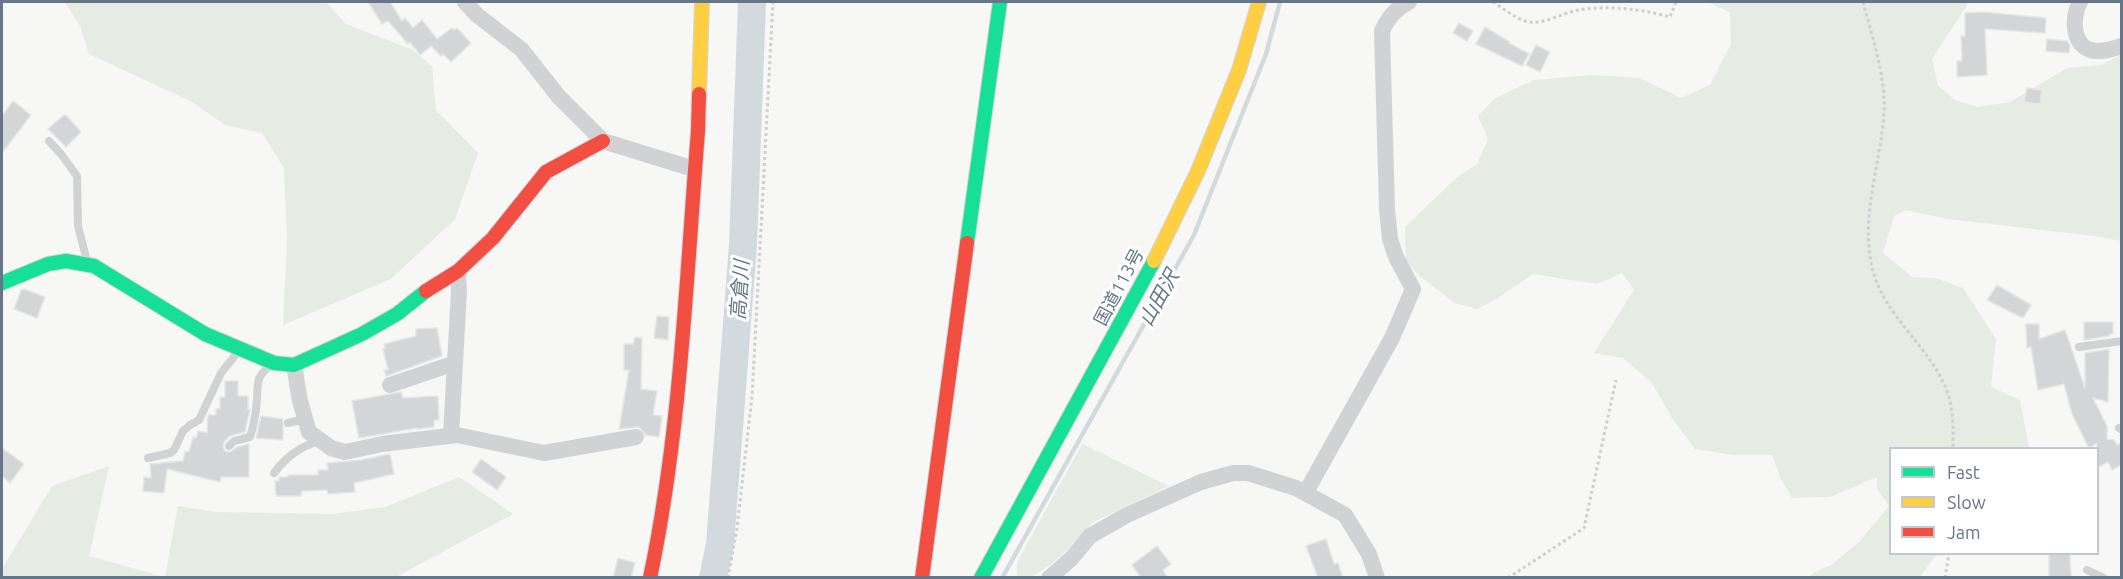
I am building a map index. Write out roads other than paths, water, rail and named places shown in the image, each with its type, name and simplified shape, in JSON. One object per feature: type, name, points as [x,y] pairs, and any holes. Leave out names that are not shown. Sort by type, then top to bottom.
[{"type":"main road","points":[[650,578],[662,525],[675,428],[698,131],[702,2]]},
{"type":"main road","points":[[922,578],[1000,2]]},
{"type":"main road","name":"国道113号","points":[[981,578],[1151,266],[1198,171],[1239,70],[1259,2]]},
{"type":"main road","points":[[2,283],[48,264],[66,261],[94,266],[205,334],[274,363],[294,365],[362,334],[397,314],[428,289],[458,271],[493,238],[546,172],[603,141]]},
{"type":"street","points":[[465,2],[477,15],[521,50],[559,97],[603,141],[694,169]]},
{"type":"street","points":[[1306,492],[1392,338],[1413,289],[1396,257],[1390,239],[1387,209],[1382,30],[1387,19],[1409,2]]},
{"type":"street","points":[[2080,2],[2074,21],[2080,44],[2096,51],[2121,46]]},
{"type":"street","points":[[451,435],[459,291],[458,271]]},
{"type":"street","points":[[390,385],[455,363]]},
{"type":"street","points":[[294,365],[300,401],[309,432],[331,448],[345,452],[382,444],[451,435],[483,439],[544,453],[636,437]]},
{"type":"street","points":[[1049,578],[1071,559],[1090,536],[1127,515],[1201,482],[1233,473],[1248,473],[1306,492],[1345,515],[1369,554],[1377,578]]},
{"type":"lane","points":[[49,141],[62,154],[77,176],[78,226],[87,265]]},
{"type":"lane","points":[[2079,347],[2121,341]]},
{"type":"lane","points":[[148,458],[174,450],[183,431],[199,420],[221,373],[240,349]]},
{"type":"lane","points":[[229,446],[234,441],[250,437],[257,398],[257,383],[262,372],[274,363]]},
{"type":"lane","points":[[288,423],[305,419]]},
{"type":"lane","points":[[273,473],[296,451],[309,444],[322,441]]},
{"type":"lane","points":[[2087,570],[2104,578]]},
{"type":"waterway","name":"高倉川","points":[[713,578],[720,544],[743,245],[752,2]]},
{"type":"waterway","name":"山田沢","points":[[1002,578],[1194,235],[1266,54],[1280,2]]}]
